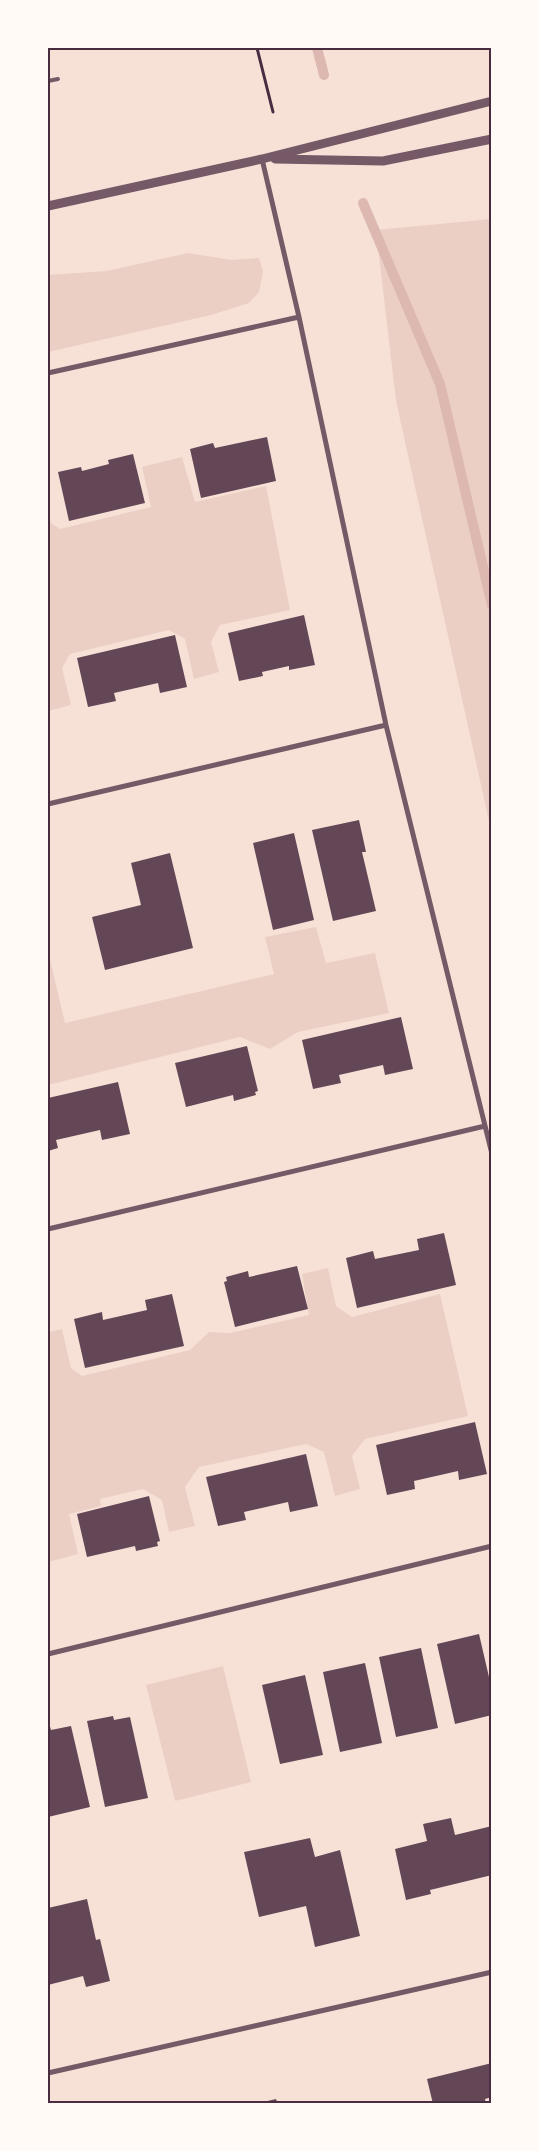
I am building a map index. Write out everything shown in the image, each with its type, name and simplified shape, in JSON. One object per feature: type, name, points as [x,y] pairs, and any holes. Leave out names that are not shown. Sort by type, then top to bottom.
[{"type":"street","points":[[48,206],[262,159],[492,101]]},
{"type":"street","points":[[262,159],[382,161],[492,139]]},
{"type":"street","points":[[262,159],[299,316],[386,725],[492,1154]]},
{"type":"street","points":[[48,373],[299,316]]},
{"type":"street","points":[[48,804],[386,725]]},
{"type":"street","points":[[48,1229],[485,1126]]},
{"type":"street","points":[[48,1654],[492,1546]]},
{"type":"street","points":[[48,2073],[492,1972]]},
{"type":"lane","points":[[48,81],[58,78]]},
{"type":"path","points":[[258,48],[273,112]]},
{"type":"shaded area","points":[[492,219],[491,830],[396,401],[376,230]]},
{"type":"shaded area","points":[[188,253],[232,260],[259,258],[263,272],[259,292],[249,303],[211,315],[48,352],[48,275],[107,271]]},
{"type":"shaded area","points":[[182,457],[195,502],[266,486],[290,610],[220,625],[211,642],[219,672],[194,679],[185,639],[169,630],[70,654],[62,668],[71,705],[48,711],[48,507],[51,523],[60,529],[151,507],[142,467]]},
{"type":"shaded area","points":[[316,927],[326,963],[375,953],[389,1013],[298,1032],[270,1049],[240,1037],[48,1085],[48,951],[65,1023],[274,974],[265,937]]},
{"type":"shaded area","points":[[328,1268],[336,1306],[352,1317],[440,1294],[468,1416],[365,1439],[352,1456],[360,1489],[335,1496],[324,1452],[306,1444],[199,1467],[185,1487],[195,1526],[169,1532],[162,1500],[143,1489],[100,1499],[101,1506],[69,1514],[78,1554],[48,1562],[48,1332],[62,1329],[71,1368],[82,1376],[190,1350],[209,1332],[230,1333],[309,1315],[302,1274]]},
{"type":"shaded area","points":[[223,1666],[251,1782],[175,1801],[146,1685]]},
{"type":"building","points":[[267,437],[276,481],[201,498],[190,449],[213,443],[215,448]]},
{"type":"building","points":[[133,454],[145,503],[69,521],[58,472],[81,467],[82,471],[109,464],[108,460]]},
{"type":"building","points":[[304,615],[315,665],[289,670],[289,666],[262,672],[263,676],[239,681],[228,633]]},
{"type":"building","points":[[175,635],[187,687],[160,693],[158,683],[114,693],[116,701],[88,707],[77,658]]},
{"type":"building","points":[[359,820],[366,852],[362,852],[376,911],[333,921],[312,830]]},
{"type":"building","points":[[294,833],[314,920],[273,930],[253,843]]},
{"type":"building","points":[[170,853],[193,948],[105,970],[92,917],[141,905],[131,863]]},
{"type":"building","points":[[401,1017],[413,1069],[385,1075],[383,1065],[339,1075],[341,1083],[313,1089],[302,1040]]},
{"type":"building","points":[[247,1046],[258,1091],[255,1092],[256,1095],[234,1101],[233,1095],[186,1107],[175,1063]]},
{"type":"building","points":[[118,1082],[130,1134],[102,1140],[100,1130],[56,1140],[58,1148],[48,1151],[48,1098]]},
{"type":"building","points":[[444,1233],[456,1285],[357,1308],[346,1258],[373,1251],[375,1259],[419,1250],[417,1239]]},
{"type":"building","points":[[297,1266],[308,1309],[235,1327],[224,1282],[227,1281],[226,1277],[248,1271],[249,1277]]},
{"type":"building","points":[[172,1294],[184,1346],[85,1368],[74,1319],[102,1312],[103,1320],[147,1310],[145,1300]]},
{"type":"building","points":[[475,1422],[487,1474],[459,1480],[458,1471],[414,1481],[415,1489],[387,1495],[376,1445]]},
{"type":"building","points":[[306,1454],[318,1506],[290,1512],[288,1502],[244,1512],[246,1520],[218,1526],[206,1477]]},
{"type":"building","points":[[149,1496],[160,1541],[157,1542],[158,1546],[136,1551],[135,1546],[87,1557],[77,1514]]},
{"type":"building","points":[[479,1634],[492,1690],[492,1715],[455,1724],[437,1644]]},
{"type":"building","points":[[421,1648],[438,1728],[396,1737],[379,1657]]},
{"type":"building","points":[[365,1663],[382,1743],[340,1752],[323,1672]]},
{"type":"building","points":[[305,1675],[323,1755],[280,1764],[262,1685]]},
{"type":"building","points":[[113,1716],[114,1720],[130,1717],[148,1798],[105,1807],[87,1721]]},
{"type":"building","points":[[48,1723],[51,1730],[71,1726],[90,1807],[48,1817]]},
{"type":"building","points":[[451,1818],[455,1835],[492,1826],[492,1875],[430,1890],[431,1894],[406,1900],[395,1849],[427,1841],[423,1824]]},
{"type":"building","points":[[310,1838],[315,1857],[340,1850],[360,1936],[315,1947],[306,1906],[259,1917],[244,1852]]},
{"type":"building","points":[[87,1899],[96,1940],[100,1939],[110,1981],[86,1987],[83,1976],[48,1985],[48,1908]]},
{"type":"building","points":[[492,2063],[492,2097],[485,2099],[486,2104],[433,2104],[427,2079]]},
{"type":"building","points":[[276,2099],[278,2104],[259,2104],[259,2103]]},
{"type":"waterway","points":[[317,48],[324,75]]},
{"type":"waterway","points":[[363,203],[440,384],[492,605]]}]
